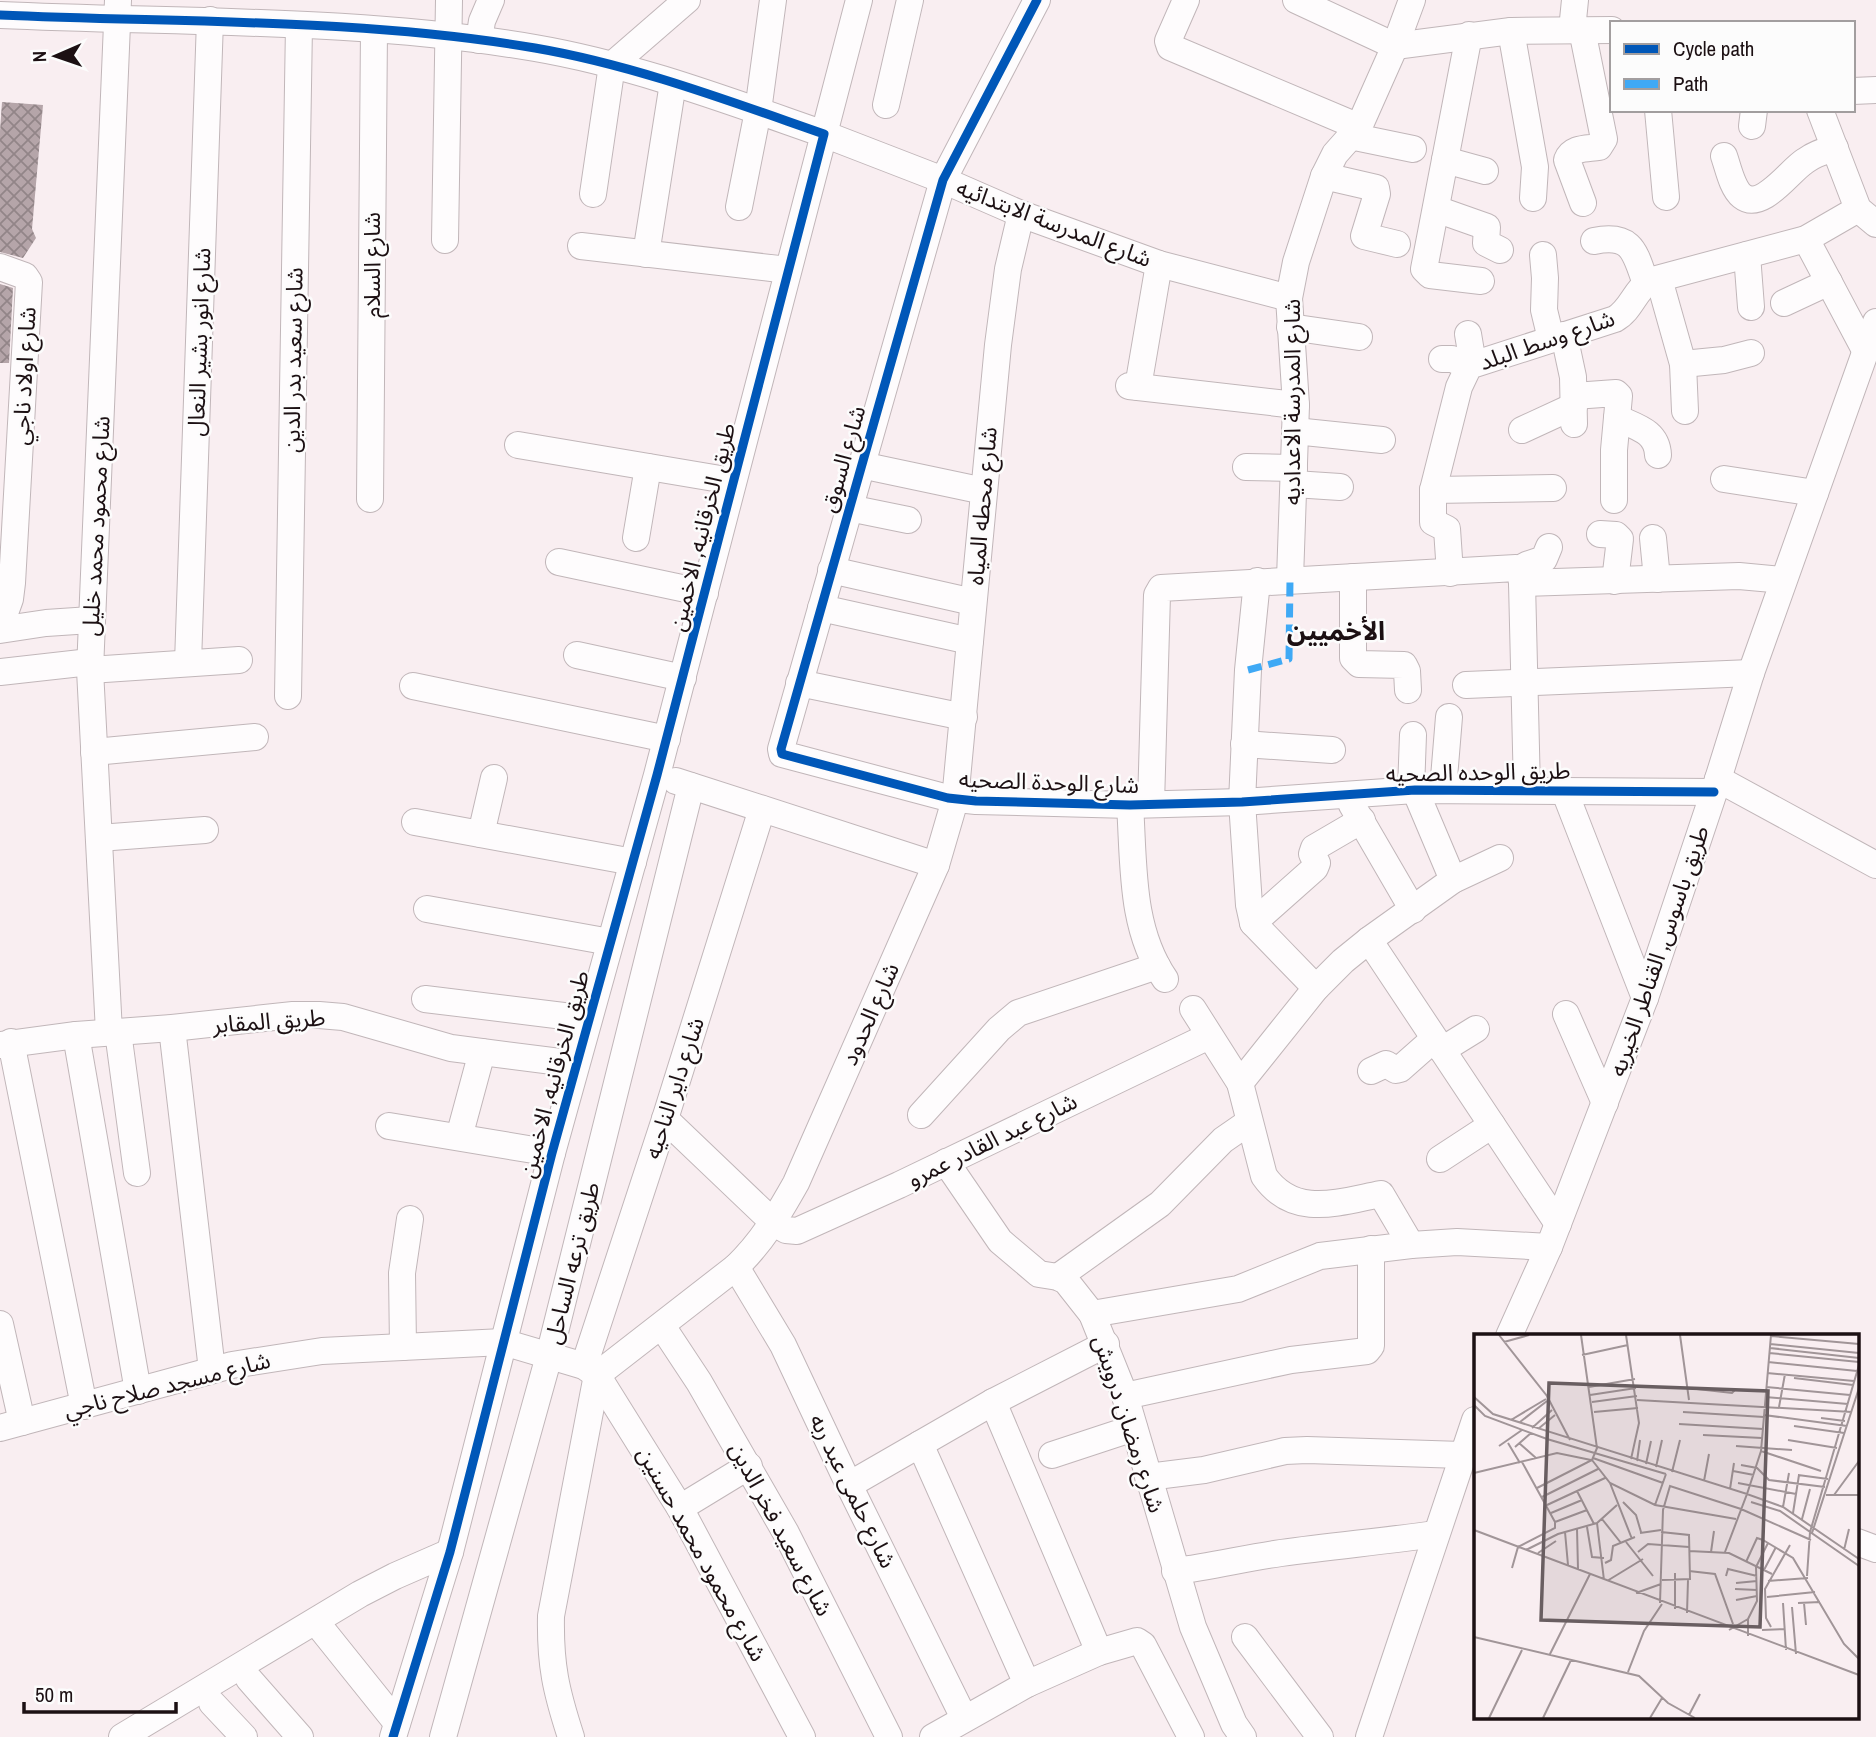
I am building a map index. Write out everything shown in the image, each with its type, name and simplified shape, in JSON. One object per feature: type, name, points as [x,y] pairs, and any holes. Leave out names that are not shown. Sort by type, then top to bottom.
[{"type":"street","points":[[445,240],[449,0]]},
{"type":"street","points":[[479,40],[482,21],[491,0]]},
{"type":"street","points":[[593,194],[612,65],[687,0]]},
{"type":"street","points":[[740,207],[758,111],[773,0]]},
{"type":"street","name":"طريق الخرقانيه, الاخمين","points":[[395,1730],[450,1552],[552,1153],[667,739],[859,0]]},
{"type":"street","points":[[886,105],[910,0]]},
{"type":"street","name":"شارع السوق","points":[[781,748],[943,180],[1037,0]]},
{"type":"street","points":[[1185,0],[1168,41],[1170,47],[1355,131],[1413,149]]},
{"type":"street","points":[[1296,0],[1395,46],[1511,30],[1610,30]]},
{"type":"street","name":"شارع المدرسة الاعداديه","points":[[1290,579],[1296,418],[1289,298],[1296,262],[1324,176],[1335,154],[1355,131],[1395,46],[1412,0]]},
{"type":"street","points":[[1575,0],[1577,30],[1604,139],[1599,147],[1575,150],[1569,154],[1567,160],[1583,203]]},
{"type":"street","points":[[0,15],[51,9],[196,13],[299,25],[479,40],[536,48],[612,65],[673,83],[824,134]]},
{"type":"street","name":"شارع محمود محمد خليل","points":[[117,9],[90,666],[113,1032],[137,1173]]},
{"type":"street","name":"شارع انور بشير النعال","points":[[188,663],[196,13]]},
{"type":"street","name":"شارع سعيد بدر الدين","points":[[288,696],[299,25]]},
{"type":"street","name":"شارع السلام","points":[[370,499],[374,30]]},
{"type":"street","points":[[1511,30],[1534,187],[1572,174]]},
{"type":"street","points":[[1469,35],[1425,271],[1430,275],[1481,281]]},
{"type":"street","points":[[646,254],[673,83]]},
{"type":"street","points":[[1855,91],[1876,90]]},
{"type":"street","points":[[1658,112],[1666,197]]},
{"type":"street","points":[[1653,281],[1806,239],[1867,216],[1821,112]]},
{"type":"street","name":"شارع المدرسة الابتدائيه","points":[[824,134],[943,180],[1021,214],[1159,264],[1289,298]]},
{"type":"street","points":[[1724,156],[1739,193],[1755,200],[1781,183],[1814,155],[1835,148]]},
{"type":"street","points":[[1445,160],[1485,171]]},
{"type":"street","points":[[1324,176],[1376,188],[1377,194],[1364,236],[1396,244]]},
{"type":"street","points":[[1436,209],[1487,227],[1486,243],[1500,250]]},
{"type":"street","name":"شارع محطه المياه","points":[[955,800],[1007,269],[1021,214]]},
{"type":"street","points":[[1594,241],[1609,239],[1629,244],[1653,281],[1683,365],[1685,411]]},
{"type":"street","points":[[1806,239],[1866,352]]},
{"type":"street","points":[[581,246],[788,270]]},
{"type":"street","points":[[1543,255],[1544,310],[1571,365],[1574,409]]},
{"type":"street","points":[[1747,255],[1751,307]]},
{"type":"street","points":[[1159,264],[1134,386],[1296,418],[1382,440]]},
{"type":"street","name":"شارع اولاد ناجي","points":[[0,267],[25,276],[29,282],[12,583],[10,600],[0,629],[91,621]]},
{"type":"street","name":"شارع وسط البلد","points":[[1450,573],[1447,529],[1433,522],[1433,490],[1459,387],[1471,365],[1624,315],[1635,295],[1653,281]]},
{"type":"street","points":[[1784,303],[1829,282]]},
{"type":"street","name":"طريق باسوس, القناطر الخيريه","points":[[1510,1334],[1554,1236],[1645,998],[1751,673],[1876,322]]},
{"type":"street","points":[[1290,327],[1359,337]]},
{"type":"street","points":[[1442,359],[1471,365],[1468,334]]},
{"type":"street","points":[[1683,365],[1724,360],[1751,353]]},
{"type":"street","points":[[1522,430],[1617,393],[1619,397],[1614,500]]},
{"type":"street","points":[[1617,418],[1650,435],[1657,445],[1658,455]]},
{"type":"street","points":[[518,445],[732,481]]},
{"type":"street","points":[[861,465],[984,491]]},
{"type":"street","points":[[636,538],[648,467]]},
{"type":"street","points":[[1246,467],[1340,486]]},
{"type":"street","points":[[1724,479],[1815,494]]},
{"type":"street","points":[[1433,490],[1553,488]]},
{"type":"street","points":[[849,508],[908,520]]},
{"type":"street","points":[[1600,534],[1616,535],[1620,539],[1615,580]]},
{"type":"street","points":[[1653,538],[1657,579]]},
{"type":"street","points":[[1527,790],[1521,575],[1530,563],[1544,559],[1549,547]]},
{"type":"street","points":[[559,562],[705,593]]},
{"type":"street","points":[[831,570],[974,602]]},
{"type":"street","points":[[921,1115],[990,1038],[1018,1013],[1161,972],[1146,945],[1137,904],[1141,805],[1157,595],[1161,587],[1450,573],[1615,580],[1739,576],[1783,580]]},
{"type":"street","points":[[1353,577],[1353,658],[1359,664],[1404,665],[1408,690]]},
{"type":"street","points":[[1257,581],[1248,670],[1242,802],[1249,905],[1253,922],[1316,988]]},
{"type":"street","points":[[821,608],[970,641]]},
{"type":"street","points":[[577,655],[683,678]]},
{"type":"street","points":[[0,672],[239,660]]},
{"type":"street","points":[[1466,685],[1751,673]]},
{"type":"street","points":[[799,683],[964,718]]},
{"type":"street","points":[[413,686],[667,739]]},
{"type":"street","points":[[1443,790],[1449,717]]},
{"type":"street","points":[[1413,735],[1413,790],[1453,880]]},
{"type":"street","points":[[94,752],[255,737]]},
{"type":"street","points":[[1244,744],[1332,750]]},
{"type":"street","name":"شارع الوحدة الصحيه","points":[[781,748],[784,755],[955,800],[1141,805],[1242,802]]},
{"type":"street","points":[[657,775],[936,865]]},
{"type":"street","points":[[481,834],[494,778]]},
{"type":"street","points":[[1716,785],[1876,864]]},
{"type":"street","name":"طريق الوحده الصحيه","points":[[1242,802],[1413,790],[1564,790],[1716,785]]},
{"type":"street","name":"طريق ترعه الساحل","points":[[445,1736],[549,1356],[691,786]]},
{"type":"street","points":[[1564,790],[1645,998]]},
{"type":"street","points":[[1345,795],[1413,910]]},
{"type":"street","name":"شارع الحدود","points":[[590,1370],[662,1326],[736,1267],[755,1249],[774,1223],[796,1183],[936,865],[955,800]]},
{"type":"street","name":"شارع داير الناحيه","points":[[571,1737],[556,1693],[550,1655],[551,1616],[590,1370],[762,809]]},
{"type":"street","points":[[1253,922],[1315,868],[1317,863],[1312,854],[1314,848],[1362,820]]},
{"type":"street","points":[[415,822],[633,862]]},
{"type":"street","points":[[99,838],[205,830]]},
{"type":"street","points":[[1240,1083],[1316,988],[1343,961],[1453,880],[1500,858]]},
{"type":"street","points":[[427,909],[610,942]]},
{"type":"street","points":[[1092,1314],[1238,1289],[1320,1256],[1411,1245],[1554,1236],[1492,1125],[1369,940]]},
{"type":"street","points":[[425,999],[588,1019]]},
{"type":"street","points":[[1193,1009],[1240,1083],[1264,1175],[1272,1187],[1292,1199],[1317,1205],[1381,1194],[1411,1245]]},
{"type":"street","points":[[1566,1014],[1605,1103]]},
{"type":"street","name":"طريق المقابر","points":[[5,1043],[293,1015],[318,1015],[343,1017],[451,1048],[576,1064]]},
{"type":"street","points":[[172,1028],[212,1370]]},
{"type":"street","points":[[1371,1071],[1387,1063],[1396,1070],[1400,1069],[1438,1045],[1476,1029]]},
{"type":"street","points":[[76,1035],[138,1391]]},
{"type":"street","name":"شارع عبد القادر عمرو","points":[[774,1223],[786,1230],[804,1229],[1209,1037]]},
{"type":"street","points":[[5,1043],[84,1406]]},
{"type":"street","points":[[459,1137],[482,1052]]},
{"type":"street","points":[[665,1119],[774,1223]]},
{"type":"street","points":[[1058,1277],[1160,1205],[1223,1140],[1249,1122]]},
{"type":"street","points":[[1440,1159],[1492,1125]]},
{"type":"street","points":[[389,1126],[552,1153]]},
{"type":"street","name":"شارع رمضان درويش","points":[[946,1162],[1000,1241],[1039,1274],[1066,1281],[1092,1314],[1125,1395],[1193,1628],[1234,1724],[1243,1737]]},
{"type":"street","points":[[403,1347],[402,1273],[410,1219]]},
{"type":"street","points":[[1125,1395],[1291,1360],[1367,1352],[1370,1349],[1371,1249]]},
{"type":"street","name":"شارع حلمى عبد ربه","points":[[736,1267],[783,1345],[964,1718]]},
{"type":"street","points":[[0,1324],[11,1425]]},
{"type":"street","name":"شارع سعيد فخر الدين","points":[[662,1326],[749,1466],[890,1737]]},
{"type":"street","name":"شارع مسجد صلاح ناجي","points":[[11,1425],[212,1370],[310,1353],[503,1342],[590,1370]]},
{"type":"street","points":[[849,1485],[993,1402],[1106,1343]]},
{"type":"street","name":"شارع محمود محمد حسنين","points":[[590,1370],[680,1508],[802,1737]]},
{"type":"street","points":[[993,1402],[1099,1652]]},
{"type":"street","points":[[1369,1737],[1474,1423]]},
{"type":"street","points":[[1052,1455],[1134,1429]]},
{"type":"street","points":[[920,1444],[1027,1684]]},
{"type":"street","points":[[1148,1477],[1204,1470],[1285,1451],[1462,1455]]},
{"type":"street","points":[[680,1508],[749,1466]]},
{"type":"street","points":[[1175,1571],[1281,1553],[1436,1534]]},
{"type":"street","points":[[1858,1542],[1876,1549]]},
{"type":"street","points":[[122,1737],[395,1576],[450,1552]]},
{"type":"street","points":[[316,1622],[395,1730]]},
{"type":"street","points":[[1245,1637],[1320,1737]]},
{"type":"street","points":[[152,1737],[212,1703],[283,1654],[285,1641]]},
{"type":"street","points":[[933,1737],[1027,1684],[1099,1652],[1134,1641],[1142,1643],[1191,1737]]},
{"type":"street","points":[[248,1679],[300,1737]]},
{"type":"street","points":[[212,1703],[244,1737]]},
{"type":"building","points":[[2,102],[43,105],[32,229],[36,238],[23,258],[0,252]]},
{"type":"building","points":[[0,284],[13,288],[9,363],[0,363]]},
{"type":"marked path","points":[[1248,670],[1289,659],[1290,579]]},
{"type":"cycle path","points":[[1037,0],[943,180],[781,749],[782,754],[948,798],[976,801],[1130,805],[1242,802],[1415,790],[1714,792]]},
{"type":"cycle path","points":[[0,15],[335,26],[468,38],[535,48],[609,64],[681,85],[824,134],[657,775],[552,1153],[450,1552],[393,1737]]},
{"type":"district","name":"الأخميين","points":[[1336,631]]}]
